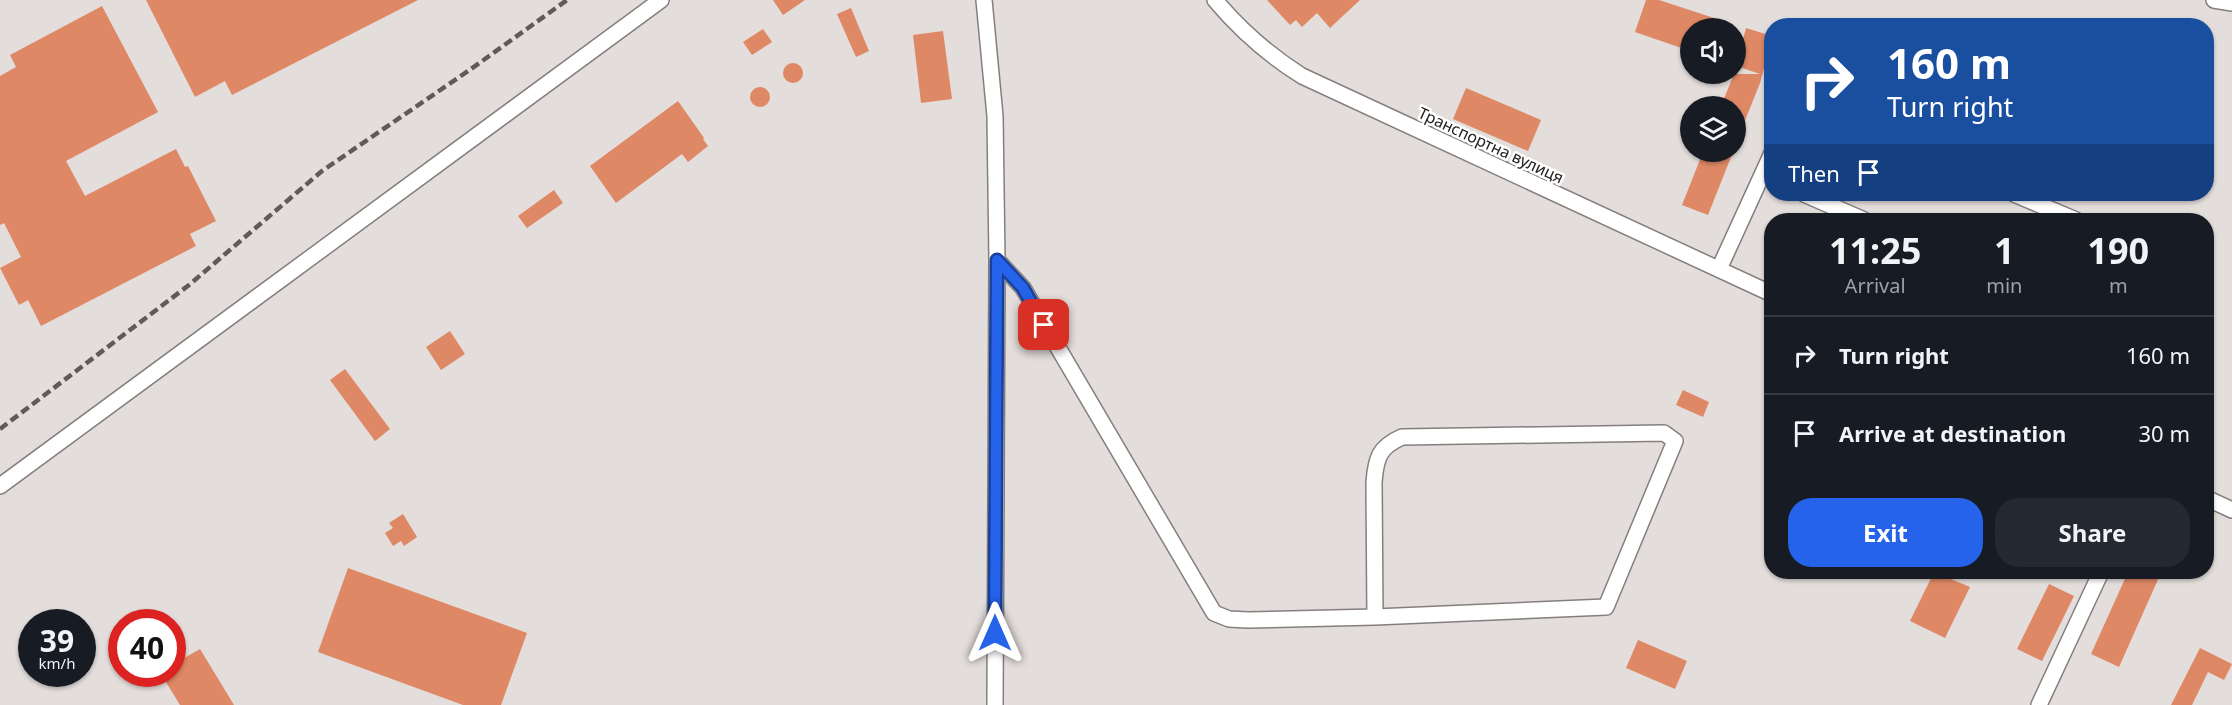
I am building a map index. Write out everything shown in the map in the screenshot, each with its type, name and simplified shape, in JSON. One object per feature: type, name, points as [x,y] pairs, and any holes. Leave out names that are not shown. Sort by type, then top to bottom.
[{"type":"street","points":[[0,486],[661,0]]},
{"type":"street","points":[[984,0],[995,116],[997,260],[995,705]]},
{"type":"street","name":"Транспортна вулиця","points":[[1215,0],[1236,25],[1273,58],[1302,76],[1764,290]]},
{"type":"street","points":[[2214,0],[2232,3]]},
{"type":"street","points":[[1719,269],[1764,183]]},
{"type":"street","points":[[1820,201],[1848,213]]},
{"type":"street","points":[[2031,201],[2059,213]]},
{"type":"street","points":[[997,260],[1023,288],[1214,613],[1229,619],[1375,617],[1606,607],[1675,441],[1664,432],[1402,437],[1389,443],[1380,453],[1375,467],[1375,617]]},
{"type":"street","points":[[2214,502],[2232,510]]},
{"type":"street","points":[[2039,705],[2098,579]]},
{"type":"building","points":[[146,0],[418,0],[232,95],[225,81],[195,97]]},
{"type":"building","points":[[773,0],[805,0],[783,15]]},
{"type":"building","points":[[1267,0],[1360,0],[1330,28],[1317,13],[1302,27],[1296,20],[1290,25]]},
{"type":"building","points":[[1646,0],[1659,0],[1714,18],[1680,18],[1680,48],[1635,32]]},
{"type":"building","points":[[102,6],[158,112],[66,161],[85,196],[176,149],[185,167],[188,166],[216,221],[190,234],[196,246],[41,326],[28,300],[19,305],[0,268],[21,257],[4,223],[0,225],[0,76],[16,67],[10,55]]},
{"type":"building","points":[[851,8],[869,51],[856,57],[837,14]]},
{"type":"building","points":[[1746,28],[1764,34],[1764,68],[1746,118],[1746,96],[1725,96],[1730,84],[1746,84],[1746,74],[1760,74],[1746,69]]},
{"type":"building","points":[[763,29],[772,42],[752,55],[743,42]]},
{"type":"building","points":[[943,31],[952,99],[921,103],[913,35]]},
{"type":"building","points":[[793,63],[800,66],[803,73],[800,80],[793,83],[786,80],[783,73],[786,66]]},
{"type":"building","points":[[760,87],[767,90],[770,97],[767,104],[760,107],[753,104],[750,97],[753,90]]},
{"type":"building","points":[[1466,88],[1541,120],[1528,151],[1453,119]]},
{"type":"building","points":[[678,101],[708,146],[688,162],[682,154],[616,203],[590,166]]},
{"type":"building","points":[[1699,162],[1729,162],[1708,215],[1682,205]]},
{"type":"building","points":[[554,190],[563,203],[527,228],[518,216]]},
{"type":"building","points":[[450,331],[465,354],[441,370],[426,347]]},
{"type":"building","points":[[345,369],[390,429],[375,441],[330,380]]},
{"type":"building","points":[[1683,390],[1709,402],[1703,417],[1676,405]]},
{"type":"building","points":[[403,514],[417,537],[404,546],[401,541],[393,546],[385,533],[393,528],[389,523]]},
{"type":"building","points":[[348,568],[527,633],[501,705],[463,705],[318,652]]},
{"type":"building","points":[[1931,579],[1951,579],[1970,587],[1945,638],[1910,621]]},
{"type":"building","points":[[2125,579],[2158,579],[2119,667],[2091,654]]},
{"type":"building","points":[[2049,584],[2074,596],[2042,661],[2017,649]]},
{"type":"building","points":[[1638,640],[1687,661],[1675,689],[1626,668]]},
{"type":"building","points":[[2200,648],[2232,664],[2224,680],[2208,672],[2192,705],[2171,705]]},
{"type":"building","points":[[200,649],[234,705],[180,705],[169,687],[186,687],[186,657]]},
{"type":"railway","points":[[0,429],[189,285],[322,171],[567,0]]},
{"type":"route","points":[[995,633],[997,260],[1023,288],[1044,325]]}]
